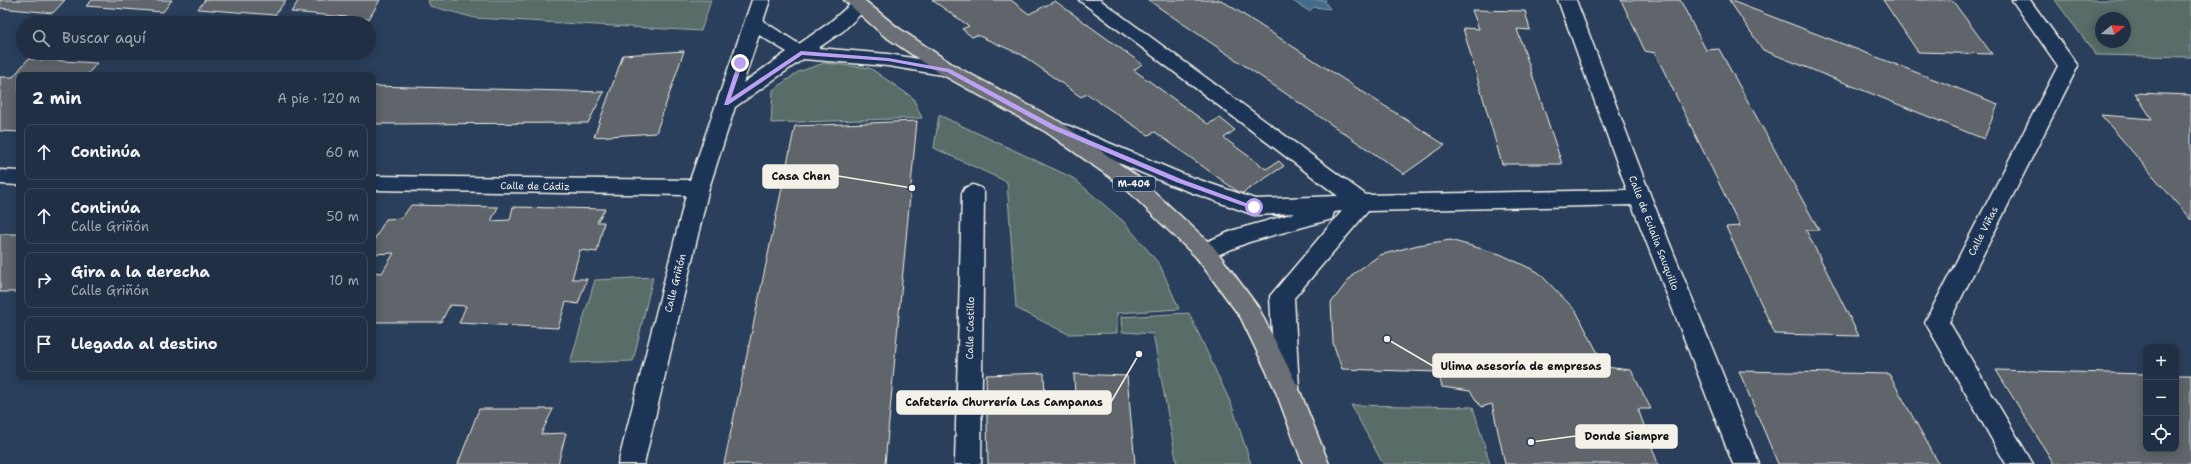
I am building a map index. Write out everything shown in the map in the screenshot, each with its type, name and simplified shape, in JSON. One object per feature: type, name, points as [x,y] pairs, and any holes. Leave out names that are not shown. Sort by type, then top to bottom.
[{"type":"main road","name":"M-404","points":[[856,3],[890,31],[948,70],[1054,127],[1131,182],[1205,252],[1250,313],[1286,388],[1316,464]]},
{"type":"street","name":"Calle Griñón","points":[[631,464],[698,188],[761,0]]},
{"type":"street","points":[[1088,0],[1362,202]]},
{"type":"street","name":"Calle de Eulalia Sauquillo","points":[[1567,0],[1640,197],[1746,464]]},
{"type":"street","name":"Calle Viñas","points":[[2020,464],[1937,322],[2068,66],[2021,0]]},
{"type":"street","points":[[726,104],[801,53],[836,27],[856,3]]},
{"type":"street","points":[[753,23],[801,53],[888,60],[948,70]]},
{"type":"street","points":[[1054,127],[1178,180],[1254,207],[1362,202],[1640,197]]},
{"type":"street","points":[[0,177],[16,178]]},
{"type":"street","name":"Calle de Cádiz","points":[[376,183],[698,188]]},
{"type":"street","name":"Calle Castillo","points":[[968,464],[973,193]]},
{"type":"street","points":[[1205,252],[1242,236],[1362,202]]},
{"type":"street","points":[[1286,388],[1282,296],[1362,202]]},
{"type":"green space","points":[[428,0],[711,0],[701,31],[475,18],[430,6]]},
{"type":"green space","points":[[2055,0],[2191,0],[2191,57],[2096,55]]},
{"type":"green space","points":[[824,63],[870,68],[913,98],[922,118],[771,123],[773,90],[798,72]]},
{"type":"green space","points":[[939,115],[1073,178],[1124,222],[1160,265],[1179,309],[1117,313],[1117,333],[1068,334],[1016,308],[1007,182],[934,148]]},
{"type":"green space","points":[[653,277],[633,361],[570,363],[595,280]]},
{"type":"green space","points":[[1189,313],[1232,406],[1251,464],[1177,464],[1153,334],[1122,332],[1121,317]]},
{"type":"green space","points":[[1351,405],[1473,407],[1490,464],[1383,464]]},
{"type":"water","points":[[1291,0],[1326,0],[1325,2],[1330,9],[1314,7],[1309,11]]},
{"type":"building","points":[[0,0],[65,0],[53,13],[0,8]]},
{"type":"building","points":[[92,0],[172,0],[163,12],[86,6]]},
{"type":"building","points":[[205,0],[286,0],[275,15],[198,9]]},
{"type":"building","points":[[299,0],[380,0],[371,16],[336,16],[291,12]]},
{"type":"building","points":[[932,0],[1011,0],[1029,14],[1055,1],[1142,64],[1134,70],[1208,124],[1220,118],[1235,130],[1224,138],[1266,169],[1279,161],[1284,166],[1241,194],[1155,132],[1148,135],[1087,94],[1081,97],[1022,55],[977,35],[972,37],[962,29],[969,26]]},
{"type":"building","points":[[1148,0],[1221,0],[1445,145],[1404,174]]},
{"type":"building","points":[[1621,0],[1680,0],[1706,50],[1719,49],[1819,230],[1806,230],[1859,336],[1775,334],[1726,227],[1740,226],[1655,53],[1645,51]]},
{"type":"building","points":[[1729,0],[1998,104],[1984,139],[1763,50]]},
{"type":"building","points":[[1883,0],[1952,0],[1992,54],[1918,52]]},
{"type":"building","points":[[1472,10],[1525,11],[1530,30],[1517,29],[1562,164],[1502,164],[1463,28],[1479,29]]},
{"type":"building","points":[[684,51],[656,133],[594,137],[623,55]]},
{"type":"building","points":[[27,60],[97,63],[90,72],[17,72]]},
{"type":"building","points":[[16,73],[16,132],[0,131],[0,77],[13,77]]},
{"type":"building","points":[[376,86],[604,92],[588,123],[376,124]]},
{"type":"building","points":[[2135,93],[2191,95],[2191,220],[2101,115],[2152,119]]},
{"type":"building","points":[[917,121],[885,464],[724,464],[795,126]]},
{"type":"building","points":[[411,205],[498,207],[491,221],[510,220],[513,207],[605,209],[597,222],[604,222],[597,252],[580,250],[572,279],[587,279],[578,304],[566,302],[558,328],[459,323],[466,306],[450,305],[441,322],[376,322],[376,272],[382,273],[394,253],[376,254],[376,237],[386,219],[402,218]]},
{"type":"building","points":[[0,234],[16,234],[16,292],[0,292]]},
{"type":"building","points":[[1450,240],[1500,254],[1538,272],[1576,311],[1605,367],[1631,370],[1651,409],[1638,409],[1658,464],[1505,464],[1492,404],[1481,407],[1470,391],[1442,387],[1438,372],[1342,369],[1333,343],[1331,303],[1353,274],[1380,255],[1418,245]]},
{"type":"building","points":[[1996,370],[2143,374],[2143,452],[2179,452],[2179,375],[2191,375],[2191,464],[2054,464]]},
{"type":"building","points":[[1739,371],[1889,374],[1939,464],[1778,464]]},
{"type":"building","points":[[1044,373],[1045,400],[1075,400],[1074,374],[1127,376],[1135,464],[988,464],[986,375]]},
{"type":"building","points":[[479,409],[553,409],[541,434],[566,433],[558,464],[458,464]]},
{"type":"place","name":"Casa Chen","points":[[912,188]]},
{"type":"place","name":"Ulima asesoría de empresas","points":[[1387,339]]},
{"type":"place","name":"Cafetería Churrería Las Campanas","points":[[1139,354]]},
{"type":"place","name":"Donde Siempre","points":[[1531,442]]},
{"type":"route","points":[[740,63],[726,104],[801,53],[844,55],[888,60],[948,70],[1054,127],[1178,180],[1254,207]]}]
